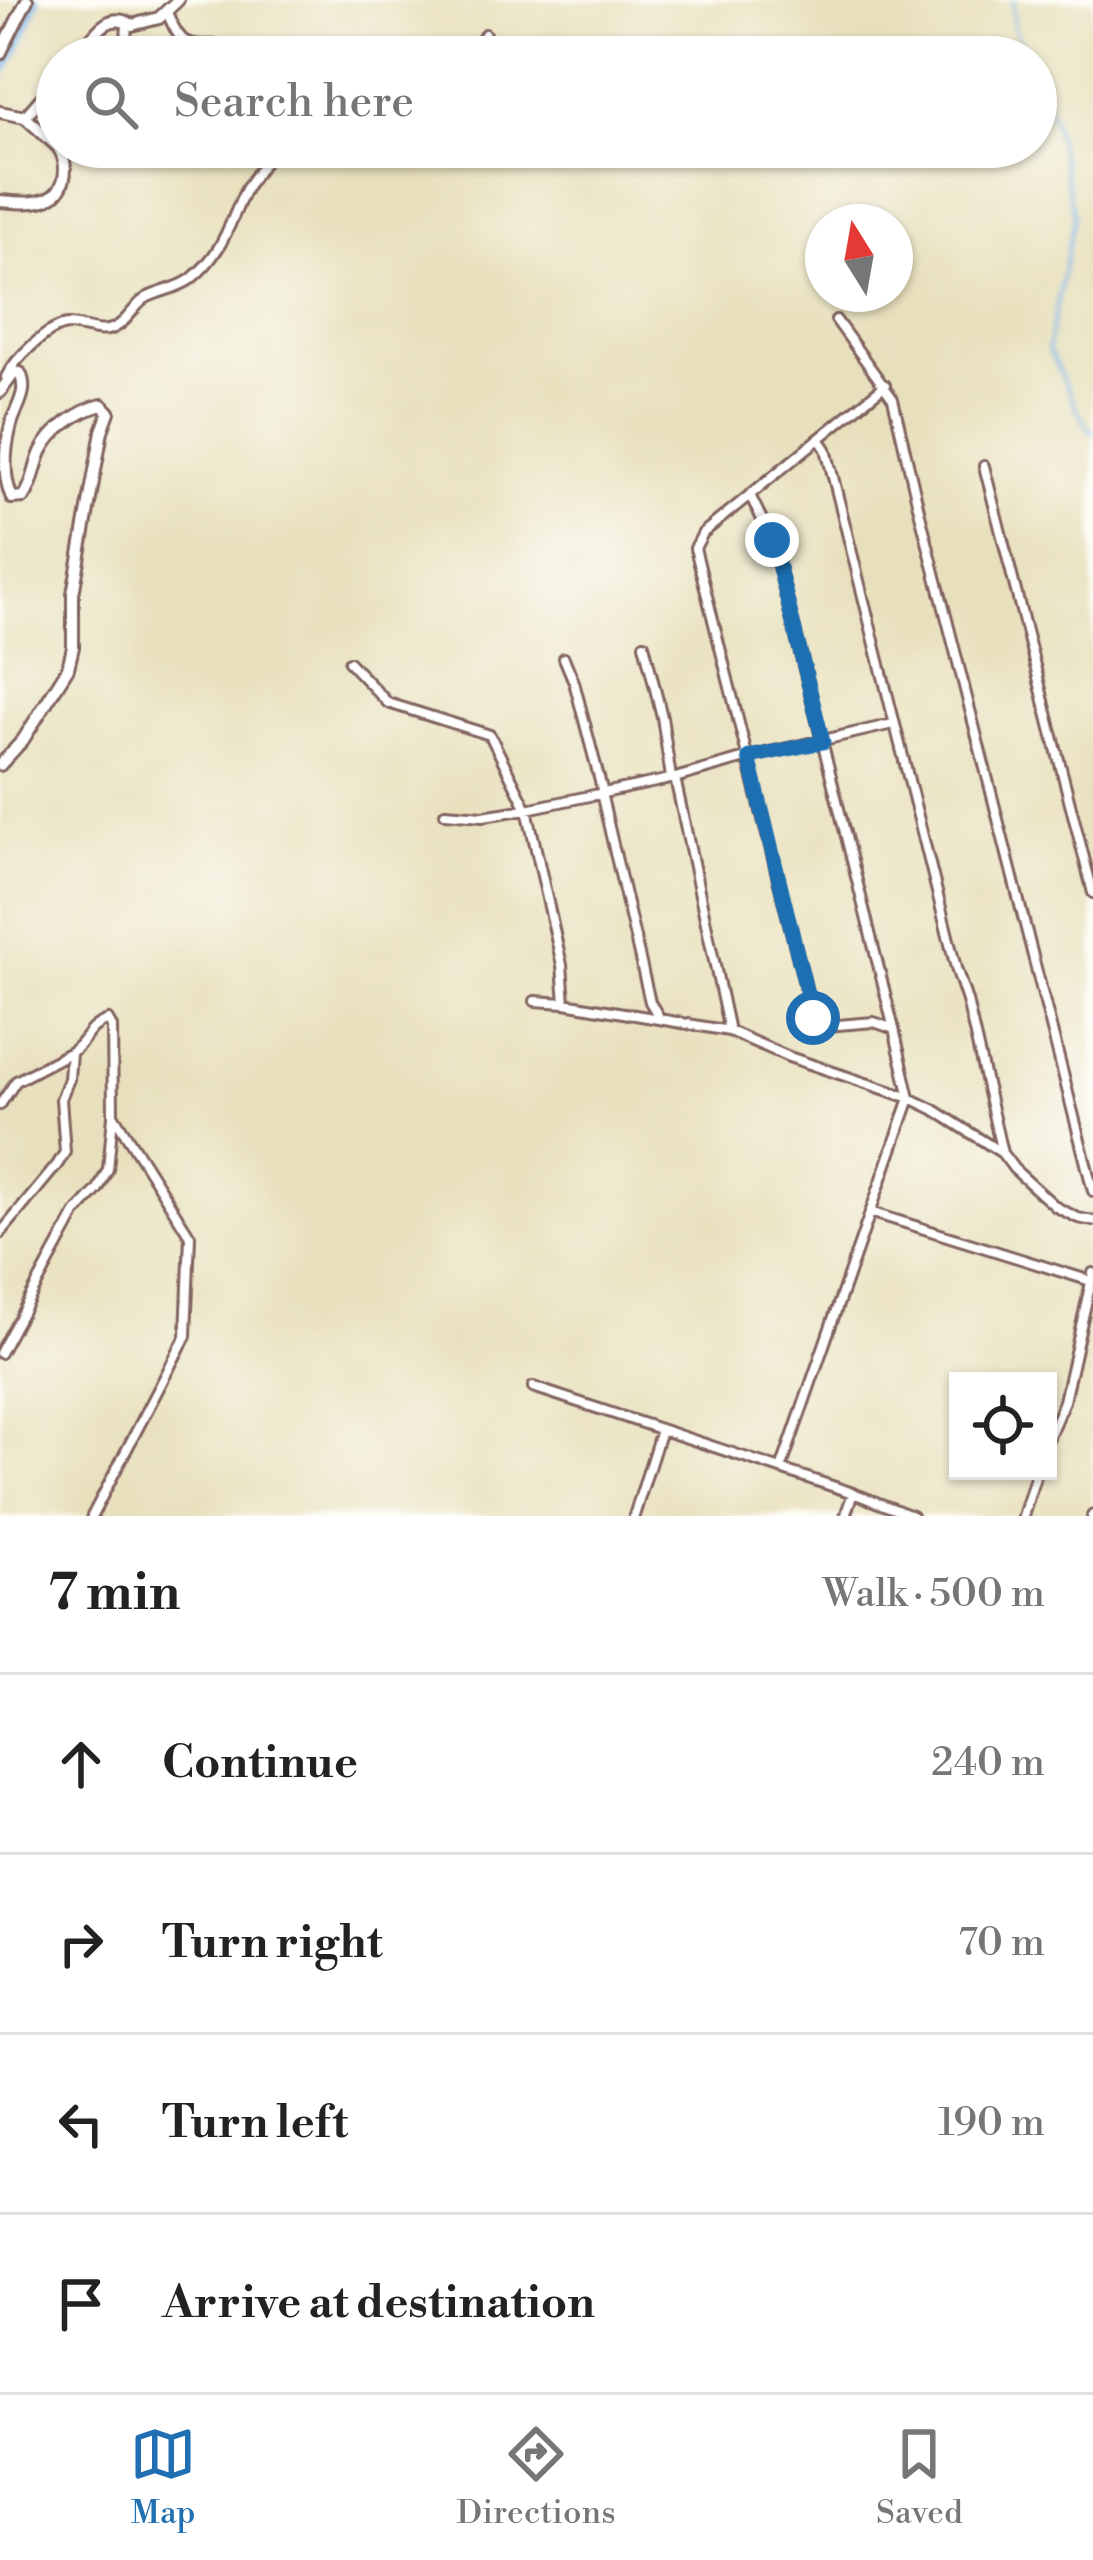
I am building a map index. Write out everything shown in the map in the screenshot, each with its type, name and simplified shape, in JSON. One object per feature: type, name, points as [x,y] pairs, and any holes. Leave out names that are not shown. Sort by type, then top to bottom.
[{"type":"street","points":[[0,54],[27,0]]},
{"type":"street","points":[[95,36],[114,18],[132,25],[159,18],[178,0]]},
{"type":"street","points":[[166,10],[177,36]]},
{"type":"street","points":[[126,36],[127,23]]},
{"type":"street","points":[[25,117],[36,104]]},
{"type":"street","points":[[0,112],[25,117],[36,127]]},
{"type":"street","points":[[0,201],[45,201],[54,195],[66,168]]},
{"type":"street","points":[[0,390],[12,365],[56,329],[67,325],[115,328],[145,298],[190,279],[217,252],[246,188],[261,168]]},
{"type":"street","points":[[836,320],[897,409],[1093,1191]]},
{"type":"street","points":[[0,390],[14,374],[24,377],[24,395],[9,429],[7,483],[12,497],[29,492],[42,452],[61,428],[94,406],[102,405],[110,412],[102,431],[73,594],[68,668],[23,740],[0,765]]},
{"type":"street","points":[[885,386],[703,533],[695,548],[813,1018],[826,1026],[874,1022],[894,1029]]},
{"type":"street","points":[[820,440],[967,1000],[1001,1153]]},
{"type":"street","points":[[984,466],[1093,893]]},
{"type":"street","points":[[750,495],[772,540],[910,1098],[781,1469]]},
{"type":"street","points":[[644,644],[729,1031]]},
{"type":"street","points":[[564,658],[602,793],[650,1002],[662,1021]]},
{"type":"street","points":[[349,662],[388,703],[490,735],[527,809],[562,965],[565,1003]]},
{"type":"street","points":[[446,813],[483,816],[527,809],[893,724]]},
{"type":"street","points":[[535,1000],[729,1031],[788,1057],[910,1098],[1001,1153],[1056,1208],[1093,1220]]},
{"type":"street","points":[[0,1104],[16,1081],[71,1052],[93,1025],[108,1021],[112,1027],[113,1114],[108,1169],[98,1189],[76,1213],[0,1353]]},
{"type":"street","points":[[0,1234],[65,1152],[61,1099],[69,1079],[71,1052]]},
{"type":"street","points":[[92,1516],[186,1336],[190,1236],[113,1114]]},
{"type":"street","points":[[870,1212],[1092,1277],[1057,1418]]},
{"type":"street","points":[[533,1388],[912,1516]]},
{"type":"street","points":[[634,1516],[661,1430]]},
{"type":"street","points":[[1022,1516],[1034,1480]]},
{"type":"street","points":[[845,1516],[853,1493]]},
{"type":"waterway","points":[[0,76],[36,0]]},
{"type":"waterway","points":[[1013,0],[1018,36]]},
{"type":"waterway","points":[[1057,138],[1074,217],[1048,349],[1093,433]]},
{"type":"route","points":[[772,540],[823,742],[749,757],[813,1018]]}]
